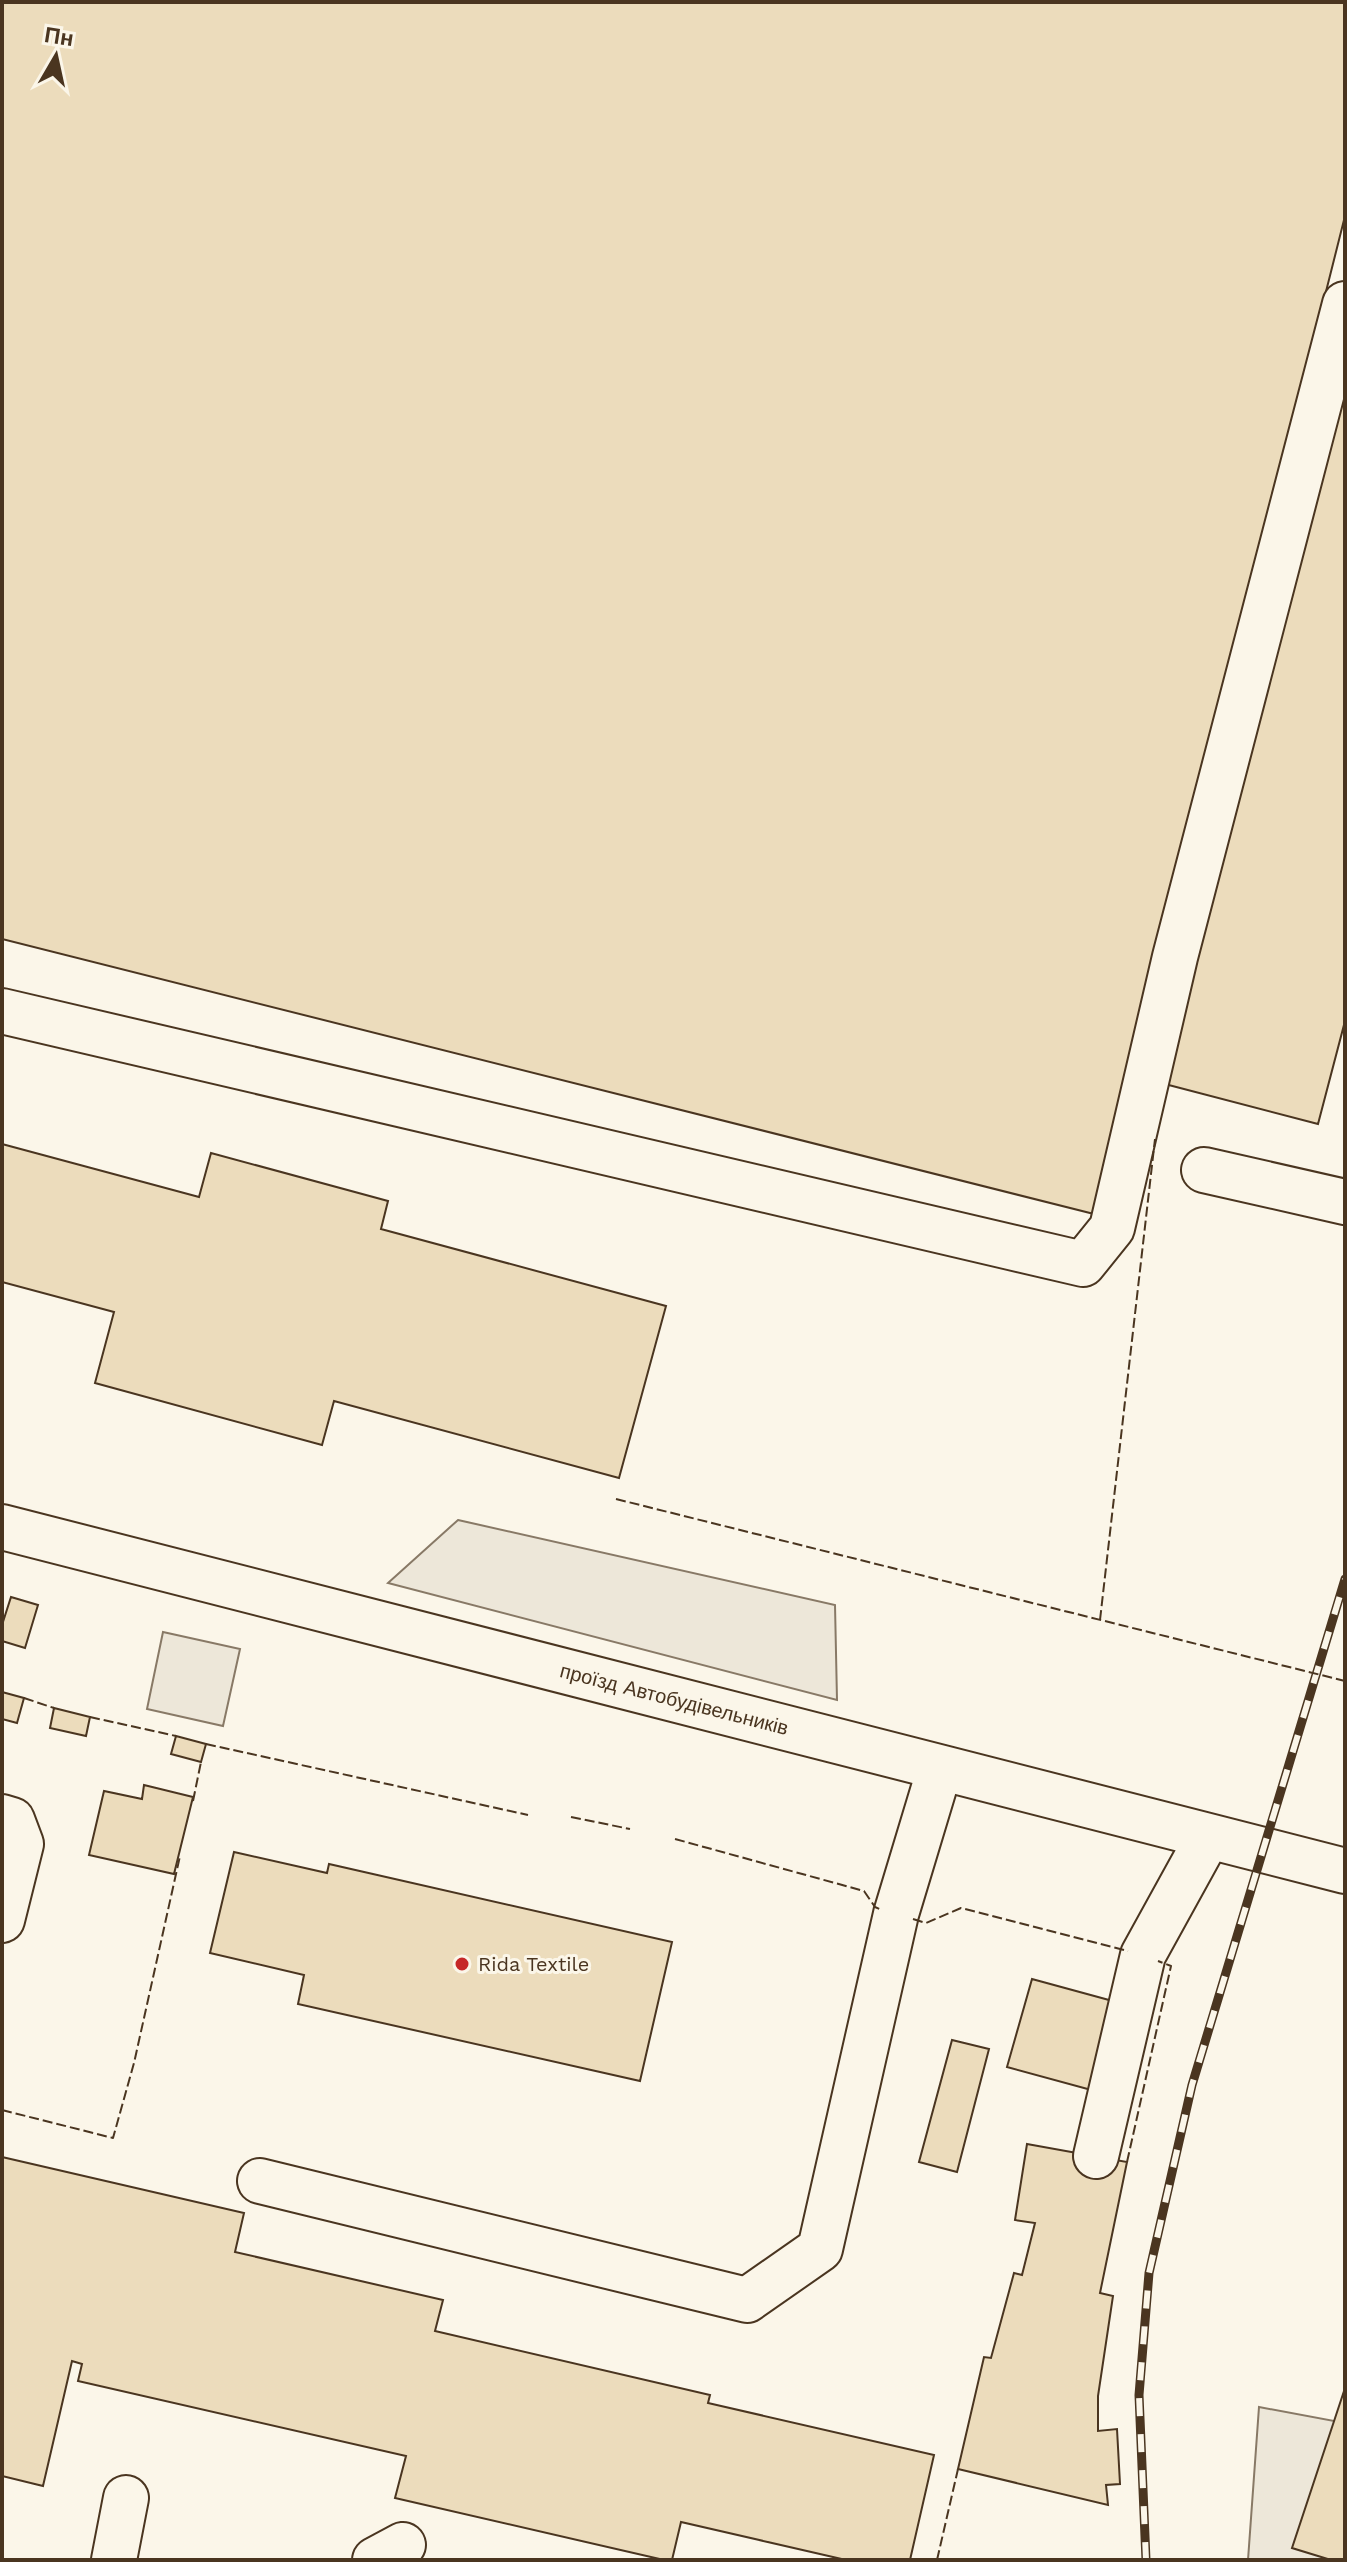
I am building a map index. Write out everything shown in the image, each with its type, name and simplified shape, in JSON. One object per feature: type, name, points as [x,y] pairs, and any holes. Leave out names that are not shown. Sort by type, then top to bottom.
[{"type":"street","points":[[2,1011],[1083,1264],[1112,1228],[1175,957],[1345,304]]},
{"type":"street","points":[[1204,1170],[1345,1202]]},
{"type":"street","name":"проїзд Автобудівельників","points":[[2,1527],[1345,1871]]},
{"type":"street","points":[[260,2181],[747,2300],[820,2249],[896,1914],[940,1768]]},
{"type":"street","points":[[2,1817],[12,1820],[21,1844],[2,1920]]},
{"type":"street","points":[[1096,2156],[1143,1955],[1208,1837]]},
{"type":"street","points":[[114,2560],[126,2498]]},
{"type":"shaded area","points":[[458,1520],[835,1605],[837,1700],[388,1583]]},
{"type":"shaded area","points":[[163,1632],[240,1649],[223,1726],[147,1709]]},
{"type":"shaded area","points":[[1259,2407],[1345,2423],[1345,2560],[1248,2560]]},
{"type":"building","points":[[2,2],[1345,2],[1345,216],[1094,1214],[2,939]]},
{"type":"building","points":[[1345,371],[1345,1021],[1318,1124],[1161,1083]]},
{"type":"building","points":[[2,1144],[199,1197],[211,1153],[388,1201],[381,1229],[666,1306],[619,1478],[334,1401],[322,1445],[95,1383],[114,1312],[2,1282]]},
{"type":"building","points":[[11,1597],[38,1605],[25,1648],[2,1641],[2,1625]]},
{"type":"building","points":[[2,1692],[24,1698],[17,1723],[2,1719]]},
{"type":"building","points":[[54,1708],[90,1717],[86,1736],[50,1728]]},
{"type":"building","points":[[176,1736],[206,1744],[201,1762],[171,1754]]},
{"type":"building","points":[[144,1785],[193,1797],[174,1874],[89,1855],[104,1791],[142,1799]]},
{"type":"building","name":"Rida Textile","points":[[234,1852],[327,1873],[329,1864],[672,1942],[640,2081],[298,2004],[304,1975],[210,1953]]},
{"type":"building","points":[[1032,1979],[1131,2006],[1106,2094],[1007,2067]]},
{"type":"building","points":[[952,2040],[989,2049],[957,2172],[919,2162]]},
{"type":"building","points":[[1027,2144],[1127,2162],[1100,2293],[1113,2296],[1098,2396],[1098,2431],[1117,2429],[1120,2484],[1106,2485],[1108,2505],[958,2469],[984,2357],[991,2358],[1014,2273],[1022,2275],[1035,2223],[1015,2220]]},
{"type":"building","points":[[2,2157],[244,2213],[235,2252],[443,2300],[435,2331],[710,2395],[708,2403],[934,2455],[910,2560],[846,2560],[681,2522],[672,2560],[664,2560],[395,2498],[406,2456],[78,2381],[82,2364],[72,2361],[43,2486],[2,2476]]},
{"type":"building","points":[[1345,2388],[1345,2560],[1331,2560],[1292,2548]]},
{"type":"railway","points":[[1146,2560],[1139,2395],[1149,2273],[1192,2085],[1345,1579]]},
{"type":"fence","points":[[1100,1620],[1155,1139]]},
{"type":"fence","points":[[616,1499],[1345,1681]]},
{"type":"fence","points":[[24,1698],[54,1708]]},
{"type":"fence","points":[[90,1717],[176,1736]]},
{"type":"fence","points":[[206,1744],[528,1815]]},
{"type":"fence","points":[[193,1801],[201,1762]]},
{"type":"fence","points":[[571,1817],[630,1829]]},
{"type":"fence","points":[[675,1839],[864,1891],[875,1907],[882,1910]]},
{"type":"fence","points":[[2,2110],[113,2138],[134,2063],[180,1856]]},
{"type":"fence","points":[[913,1919],[926,1923],[961,1908],[1128,1951]]},
{"type":"fence","points":[[1127,2162],[1171,1966],[1158,1961]]},
{"type":"fence","points":[[937,2560],[958,2469]]},
{"type":"place","name":"Rida Textile","points":[[462,1964]]}]
